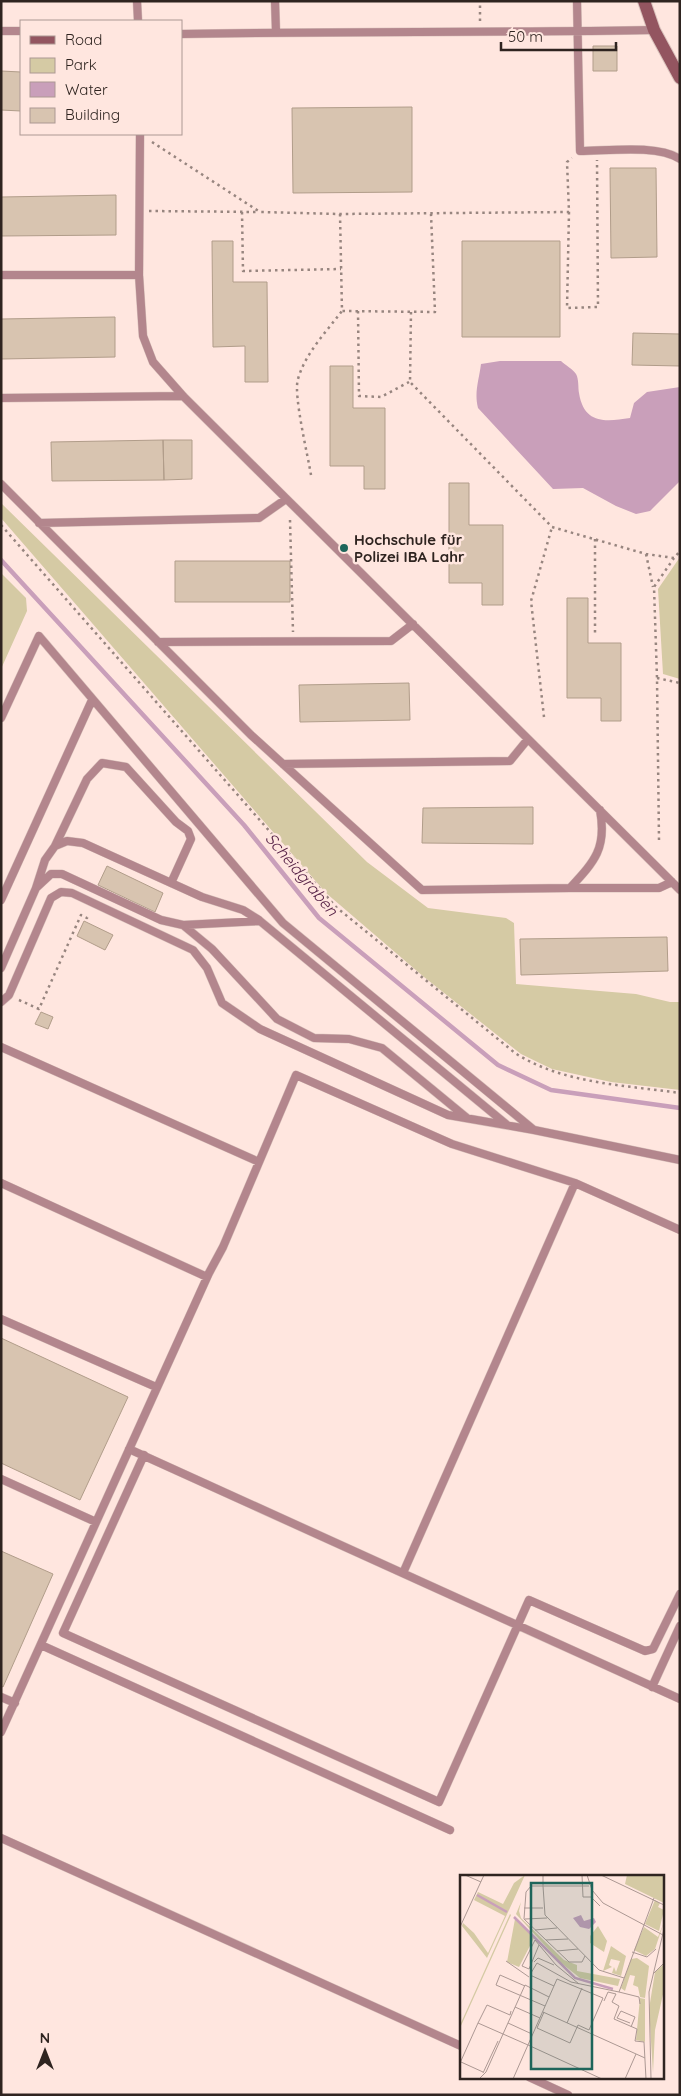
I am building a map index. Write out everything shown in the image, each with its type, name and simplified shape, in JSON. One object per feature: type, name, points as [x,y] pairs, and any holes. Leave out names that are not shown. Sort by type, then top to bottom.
[{"type":"street","points":[[644,1],[654,30],[680,78]]},
{"type":"lane","points":[[138,1],[138,20]]},
{"type":"lane","points":[[275,1],[276,32]]},
{"type":"lane","points":[[577,1],[580,151],[648,151],[673,155],[680,159]]},
{"type":"lane","points":[[182,34],[654,30]]},
{"type":"lane","points":[[1,31],[20,31]]},
{"type":"lane","points":[[140,135],[139,274],[143,336],[152,362],[183,396],[680,890]]},
{"type":"lane","points":[[1,275],[139,274]]},
{"type":"lane","points":[[1,398],[183,396]]},
{"type":"lane","points":[[1,484],[251,735],[422,890],[659,888],[672,882]]},
{"type":"lane","points":[[39,523],[259,518],[286,498]]},
{"type":"lane","points":[[158,642],[391,641],[413,624]]},
{"type":"lane","points":[[1,718],[39,636],[283,922],[534,1130]]},
{"type":"lane","points":[[1,900],[92,700]]},
{"type":"lane","points":[[283,764],[510,761],[528,739]]},
{"type":"lane","points":[[1,968],[36,888],[45,860],[55,846],[87,779],[102,763],[126,767],[176,822],[188,831],[191,839],[171,883]]},
{"type":"lane","points":[[570,888],[592,865],[600,848],[603,828],[600,810]]},
{"type":"lane","points":[[55,846],[66,841],[82,843],[202,897],[243,910],[260,920],[507,1126]]},
{"type":"lane","points":[[36,888],[51,874],[62,874],[161,920],[183,925],[260,920]]},
{"type":"lane","points":[[1,1002],[9,995],[51,898],[61,892],[72,893],[193,950],[206,968],[222,1002],[260,1029],[448,1115],[534,1130],[680,1160]]},
{"type":"lane","points":[[183,925],[212,949],[277,1019],[314,1038],[349,1038],[382,1048],[468,1120]]},
{"type":"lane","points":[[1,1047],[259,1162]]},
{"type":"lane","points":[[1,1732],[156,1387],[223,1247],[296,1075],[452,1144],[575,1183],[680,1230]]},
{"type":"lane","points":[[1,1183],[207,1277]]},
{"type":"lane","points":[[403,1573],[575,1183]]},
{"type":"lane","points":[[1,1319],[156,1387]]},
{"type":"lane","points":[[129,1449],[680,1700]]},
{"type":"lane","points":[[144,1455],[63,1633],[439,1802],[529,1600],[645,1651],[653,1649],[680,1594]]},
{"type":"lane","points":[[1,1478],[96,1522]]},
{"type":"lane","points":[[652,1687],[680,1626]]},
{"type":"lane","points":[[41,1645],[450,1830]]},
{"type":"lane","points":[[1,1697],[15,1703]]},
{"type":"lane","points":[[1,1838],[460,2046]]},
{"type":"lane","points":[[531,2078],[568,2095]]},
{"type":"path","points":[[480,1],[480,32]]},
{"type":"path","points":[[142,135],[260,212]]},
{"type":"path","points":[[580,151],[567,162],[567,308],[598,307],[597,151]]},
{"type":"path","points":[[140,211],[340,214],[568,212]]},
{"type":"path","points":[[242,212],[243,272],[341,269]]},
{"type":"path","points":[[311,475],[297,381],[304,362],[342,311],[340,214]]},
{"type":"path","points":[[342,311],[436,312],[431,214]]},
{"type":"path","points":[[358,311],[359,396],[381,397],[410,382]]},
{"type":"path","points":[[411,312],[410,382],[552,527],[646,554],[674,558]]},
{"type":"path","points":[[286,498],[292,527],[293,641]]},
{"type":"path","points":[[1,524],[336,908],[528,1062],[565,1076],[680,1093]]},
{"type":"path","points":[[544,717],[530,601],[552,527]]},
{"type":"path","points":[[595,539],[595,634]]},
{"type":"path","points":[[654,587],[680,551]]},
{"type":"path","points":[[646,554],[654,587],[660,840]]},
{"type":"path","points":[[657,678],[680,683]]},
{"type":"path","points":[[9,995],[39,1009],[81,915],[87,918],[94,903]]},
{"type":"green space","points":[[1,503],[367,862],[428,908],[506,918],[514,923],[516,984],[636,994],[670,1002],[680,1002],[680,1090],[611,1082],[552,1069],[521,1054],[424,977],[326,893],[1,518]]},
{"type":"green space","points":[[680,557],[680,679],[663,674],[658,589]]},
{"type":"green space","points":[[1,573],[26,598],[27,611],[1,669]]},
{"type":"water","points":[[500,361],[561,361],[576,374],[582,403],[586,411],[597,419],[630,418],[634,403],[647,392],[680,387],[680,481],[650,511],[636,514],[616,506],[583,488],[553,489],[478,408],[477,391],[481,364]]},
{"type":"building","points":[[593,46],[617,46],[617,71],[593,71]]},
{"type":"building","points":[[1,71],[20,72],[20,111],[1,110]]},
{"type":"building","points":[[412,107],[412,192],[293,193],[292,108]]},
{"type":"building","points":[[610,168],[656,168],[657,257],[611,258]]},
{"type":"building","points":[[116,195],[116,235],[1,236],[1,197]]},
{"type":"building","points":[[212,241],[233,241],[233,282],[267,282],[268,382],[245,382],[245,346],[213,347]]},
{"type":"building","points":[[462,241],[560,241],[560,337],[462,337]]},
{"type":"building","points":[[115,317],[115,357],[1,359],[1,319]]},
{"type":"building","points":[[633,333],[680,334],[680,366],[632,365]]},
{"type":"building","points":[[330,366],[353,366],[353,408],[385,408],[385,489],[364,489],[364,466],[330,466]]},
{"type":"building","points":[[163,440],[164,480],[52,481],[51,442]]},
{"type":"building","points":[[163,440],[192,440],[192,479],[164,480]]},
{"type":"building","points":[[449,483],[469,483],[469,525],[503,525],[503,605],[482,605],[482,583],[449,583]]},
{"type":"building","points":[[175,561],[290,561],[290,602],[175,602]]},
{"type":"building","points":[[567,598],[588,598],[588,643],[621,643],[621,721],[601,721],[601,698],[567,698]]},
{"type":"building","points":[[409,683],[410,720],[300,722],[299,685]]},
{"type":"building","points":[[533,807],[533,844],[422,843],[423,808]]},
{"type":"building","points":[[107,866],[163,893],[155,912],[98,885]]},
{"type":"building","points":[[84,921],[113,935],[105,950],[77,936]]},
{"type":"building","points":[[667,937],[668,971],[521,975],[520,939]]},
{"type":"building","points":[[41,1012],[53,1017],[48,1029],[35,1024]]},
{"type":"building","points":[[1,1338],[128,1397],[80,1500],[1,1463]]},
{"type":"building","points":[[1,1551],[53,1574],[3,1687],[1,1686]]},
{"type":"waterway","name":"Scheidgraben","points":[[1,560],[244,825],[319,918],[498,1065],[551,1090],[680,1108]]},
{"type":"place","name":"Hochschule für Polizei IBA Lahr","points":[[344,548]]}]
